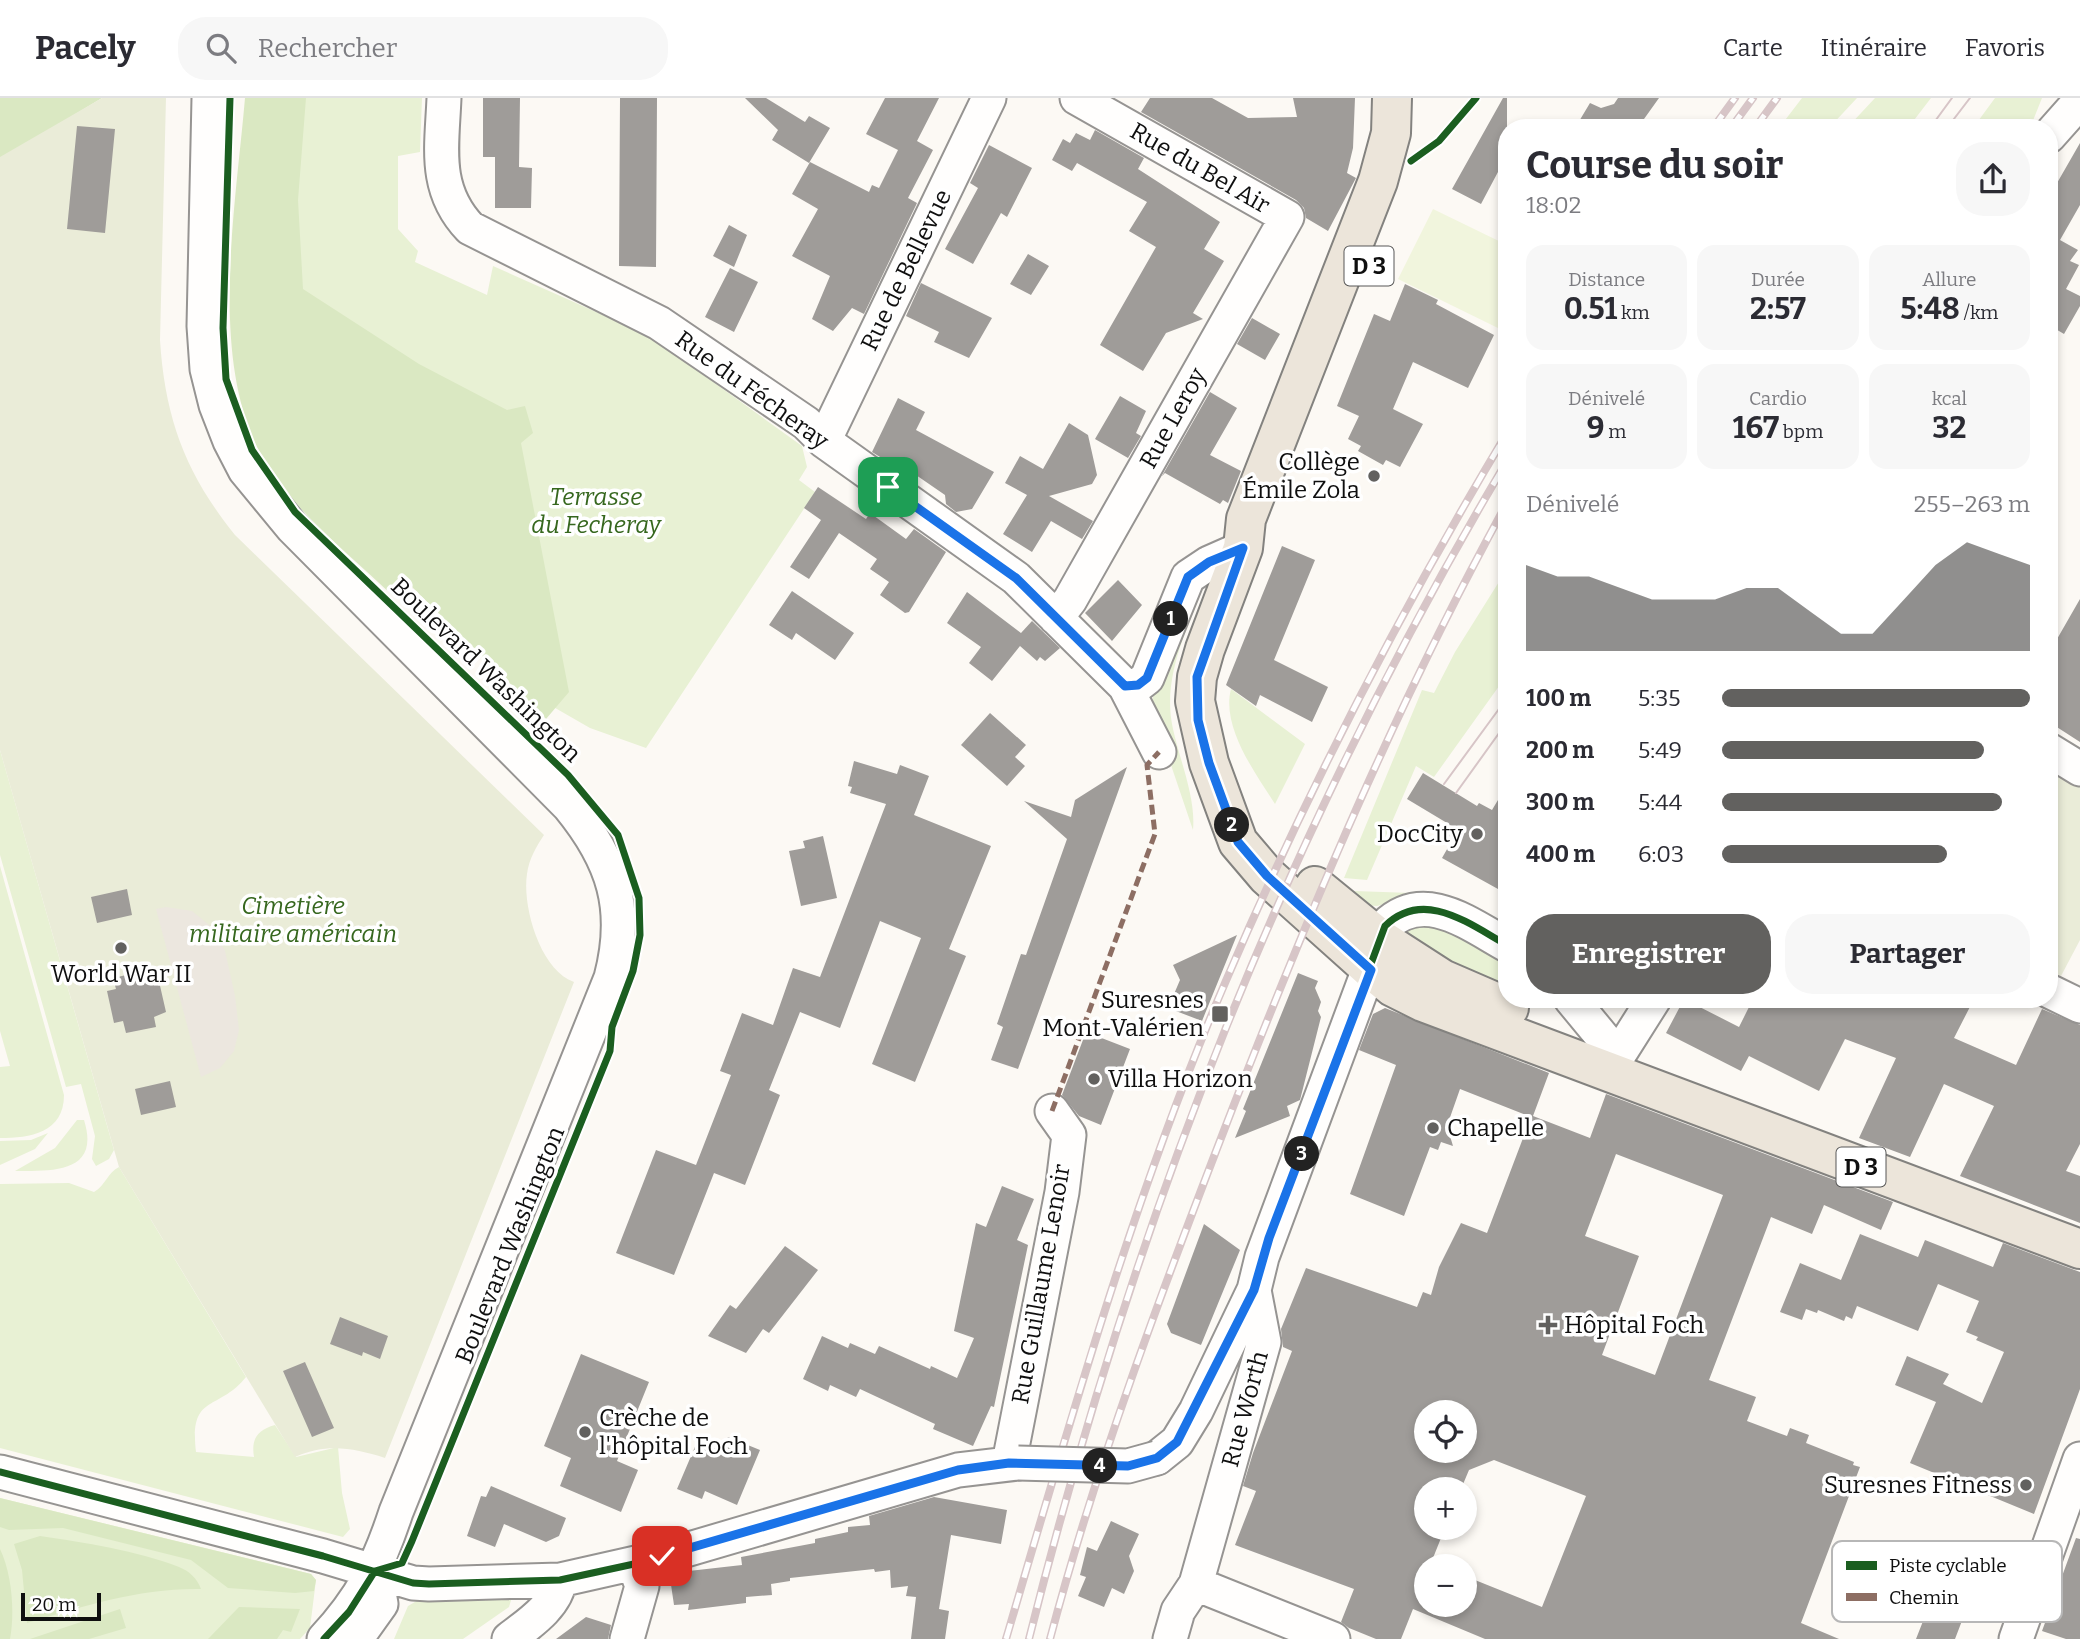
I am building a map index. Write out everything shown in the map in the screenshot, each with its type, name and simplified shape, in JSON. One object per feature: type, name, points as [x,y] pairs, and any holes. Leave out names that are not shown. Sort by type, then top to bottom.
[{"type":"main road","name":"D 3","points":[[1392,98],[1391,133],[1378,181],[1246,519],[1243,548],[1197,677],[1198,720],[1238,842],[1267,876],[1376,954],[1498,1004]]},
{"type":"main road","name":"D 3","points":[[1243,548],[1262,526],[1406,174],[1411,161],[1419,98]]},
{"type":"main road","name":"D 3","points":[[1376,954],[1393,987],[1423,1002],[2080,1249]]},
{"type":"main road","name":"D 3","points":[[1508,1008],[1618,1056],[1642,1085]]},
{"type":"street","name":"Boulevard Washington","points":[[209,98],[204,326],[207,369],[216,405],[230,441],[245,470],[292,527],[569,806],[593,835],[607,865],[620,914],[617,953],[611,978],[396,1512],[375,1571],[349,1612],[324,1639]]},
{"type":"street","name":"Rue du Fécheray","points":[[444,98],[441,178],[457,215],[470,228],[659,323],[806,423],[824,441],[1016,578],[1125,686],[1159,752]]},
{"type":"street","name":"Rue de Bellevue","points":[[824,441],[989,98]]},
{"type":"street","name":"Rue du Bel Air","points":[[1077,98],[1287,217]]},
{"type":"street","points":[[2058,126],[2080,101]]},
{"type":"street","name":"Rue Leroy","points":[[1056,618],[1070,600],[1287,217]]},
{"type":"street","points":[[1125,686],[1138,685],[1147,678],[1188,577],[1209,562],[1243,548]]},
{"type":"street","points":[[2058,756],[2080,769]]},
{"type":"street","points":[[1376,954],[1385,926],[1395,917],[1419,909],[1446,911],[1498,940]]},
{"type":"street","name":"Rue Worth","points":[[1170,1639],[1178,1611],[1196,1584],[1264,1342],[1254,1290],[1269,1238],[1376,954]]},
{"type":"street","points":[[2058,995],[2080,1006]]},
{"type":"street","points":[[1578,1008],[1618,1056]]},
{"type":"street","points":[[1618,1056],[1648,1008]]},
{"type":"street","points":[[1566,1056],[1618,1056]]},
{"type":"street","name":"Rue Guillaume Lenoir","points":[[1014,1463],[1062,1192],[1069,1135],[1052,1111]]},
{"type":"street","points":[[0,1472],[413,1583],[559,1580],[634,1564],[804,1517],[958,1470],[1014,1463],[1128,1466],[1157,1458],[1177,1442],[1196,1411],[1254,1290]]},
{"type":"street","points":[[2051,1541],[2080,1459]]},
{"type":"street","points":[[627,1639],[642,1586],[634,1564]]},
{"type":"street","name":"Boulevard Washington","points":[[356,1639],[381,1604],[375,1571]]},
{"type":"street","points":[[509,1639],[557,1595],[559,1580]]},
{"type":"street","points":[[1196,1584],[1333,1639]]},
{"type":"street","points":[[2016,1639],[2022,1622]]},
{"type":"green space","points":[[0,98],[102,98],[69,118],[0,332]]},
{"type":"green space","name":"Cimetière militaire américain","points":[[102,98],[166,98],[160,340],[173,420],[181,444],[203,490],[235,535],[544,835],[529,863],[527,903],[543,951],[562,975],[574,982],[385,1458],[340,1448],[318,1450],[295,1457],[119,1167],[0,750],[0,157]]},
{"type":"green space","points":[[245,98],[306,98],[298,200],[303,289],[419,364],[507,410],[525,406],[533,433],[521,443],[569,692],[546,719],[409,584],[393,596],[338,546],[286,492],[259,451],[244,412],[234,370],[230,325],[232,231]]},
{"type":"green space","name":"Terrasse du Fecheray","points":[[261,98],[422,98],[420,152],[398,156],[398,229],[418,251],[415,262],[487,295],[493,266],[648,335],[802,446],[807,467],[799,480],[815,492],[646,748],[590,728],[543,701],[307,472]]},
{"type":"green space","points":[[1802,98],[1857,98],[1837,119],[1786,119]]},
{"type":"green space","points":[[1875,98],[1931,98],[1915,119],[1855,119]]},
{"type":"green space","points":[[1995,98],[2042,98],[2034,119],[1980,119]]},
{"type":"green space","points":[[1433,209],[1498,241],[1498,328],[1398,279]]},
{"type":"green space","points":[[1207,578],[1185,633],[1171,690],[1173,729],[1190,792],[1193,830],[1152,709],[1158,674],[1171,640]]},
{"type":"green space","points":[[1498,583],[1498,688],[1434,777],[1416,766],[1367,880],[1344,878],[1422,690],[1434,693],[1455,652]]},
{"type":"green space","points":[[1231,689],[1305,744],[1275,804],[1242,750],[1231,719]]},
{"type":"green space","points":[[0,750],[114,1150],[109,1159],[96,1166],[92,1159],[95,1136],[81,1084],[66,1087],[0,855]]},
{"type":"green space","points":[[2058,771],[2080,784],[2080,940],[2061,976],[2058,974]]},
{"type":"green space","points":[[0,866],[64,1095],[58,1118],[52,1125],[43,1131],[23,1137],[0,1138],[0,1067],[10,1066],[0,1031]]},
{"type":"green space","points":[[1354,891],[1441,894],[1453,901],[1364,905],[1349,896]]},
{"type":"green space","points":[[1420,926],[1442,926],[1498,956],[1498,987],[1399,937],[1404,931]]},
{"type":"green space","points":[[77,1120],[84,1120],[87,1138],[85,1151],[79,1160],[57,1169],[15,1171],[55,1148]]},
{"type":"green space","points":[[48,1133],[35,1149],[0,1165],[0,1141],[31,1140]]},
{"type":"green space","points":[[119,1167],[246,1377],[236,1388],[201,1412],[195,1433],[196,1452],[254,1457],[253,1445],[257,1436],[275,1425],[296,1457],[338,1447],[342,1493],[350,1529],[343,1537],[0,1448],[0,1184],[69,1183],[94,1192]]},
{"type":"green space","points":[[0,1498],[311,1574],[316,1580],[310,1628],[300,1639],[0,1639]]},
{"type":"green space","points":[[0,1498],[311,1574],[316,1580],[314,1591],[295,1593],[228,1588],[191,1560],[63,1528],[9,1530],[0,1527]]},
{"type":"green space","points":[[40,1536],[110,1548],[163,1561],[189,1573],[201,1589],[134,1595],[27,1623],[22,1570],[14,1544]]},
{"type":"green space","points":[[0,1549],[11,1593],[10,1639],[0,1639]]},
{"type":"green space","points":[[512,1597],[509,1607],[463,1639],[394,1639],[408,1606],[420,1599]]},
{"type":"green space","points":[[239,1607],[300,1609],[291,1632],[283,1630],[277,1639],[208,1639]]},
{"type":"green space","points":[[120,1609],[126,1628],[89,1639],[30,1639]]},
{"type":"shaded area","points":[[166,907],[192,911],[213,928],[225,951],[235,996],[239,1030],[234,1051],[220,1068],[201,1077],[156,909]]},
{"type":"building","points":[[483,98],[520,98],[519,167],[532,168],[531,208],[495,208],[495,157],[483,157]]},
{"type":"building","points":[[620,98],[657,98],[656,267],[619,266]]},
{"type":"building","points":[[745,98],[766,98],[805,122],[809,116],[830,128],[809,163],[772,140],[778,130]]},
{"type":"building","points":[[885,98],[939,98],[917,141],[933,150],[908,198],[917,203],[864,314],[852,308],[833,331],[812,319],[830,276],[792,256],[818,209],[792,194],[810,162],[869,192],[872,185],[879,188],[898,150],[866,134]]},
{"type":"building","points":[[1150,98],[1212,98],[1248,118],[1297,117],[1293,98],[1355,98],[1353,148],[1347,173],[1356,178],[1328,231],[1306,218],[1304,208],[1296,200],[1141,112]]},
{"type":"building","points":[[1503,98],[1507,98],[1507,119],[1498,119],[1498,172],[1481,204],[1452,189]]},
{"type":"building","points":[[1618,98],[1659,98],[1644,119],[1580,119],[1590,103],[1601,108],[1614,104]]},
{"type":"building","points":[[77,126],[115,129],[105,233],[67,229]]},
{"type":"building","points":[[1095,130],[1144,158],[1138,169],[1220,222],[1204,249],[1224,261],[1193,313],[1203,319],[1166,333],[1143,371],[1100,345],[1156,247],[1129,231],[1147,202],[1077,163],[1072,171],[1052,160],[1063,139],[1070,143],[1076,133],[1090,140]]},
{"type":"building","points":[[2080,143],[2080,205],[2060,240],[2078,250],[2070,261],[2079,265],[2066,289],[2080,296],[2080,306],[2064,334],[2058,330],[2058,181]]},
{"type":"building","points":[[989,145],[1032,168],[1007,217],[1001,213],[973,264],[945,249],[978,188],[970,183]]},
{"type":"building","points":[[729,225],[747,235],[734,267],[713,256]]},
{"type":"building","points":[[1028,254],[1049,266],[1031,295],[1010,284]]},
{"type":"building","points":[[730,268],[758,282],[734,332],[705,317]]},
{"type":"building","points":[[921,283],[992,318],[969,358],[934,342],[939,332],[906,316]]},
{"type":"building","points":[[1405,284],[1438,300],[1436,304],[1494,335],[1468,388],[1413,362],[1393,409],[1423,424],[1400,467],[1386,460],[1383,465],[1358,451],[1361,446],[1348,439],[1359,416],[1337,406],[1374,314],[1390,321]]},
{"type":"building","points":[[1252,318],[1280,334],[1265,360],[1237,344]]},
{"type":"building","points":[[1210,392],[1237,408],[1210,455],[1241,471],[1228,503],[1223,500],[1220,504],[1165,473],[1162,476]]},
{"type":"building","points":[[1120,396],[1146,411],[1136,433],[1141,436],[1128,458],[1095,439]]},
{"type":"building","points":[[898,398],[925,412],[916,430],[994,472],[972,509],[956,512],[946,504],[945,495],[900,464],[898,468],[872,452]]},
{"type":"building","points":[[1069,423],[1088,435],[1097,475],[1092,484],[1049,496],[1093,521],[1082,539],[1051,521],[1032,552],[1003,534],[1027,495],[1005,483],[1020,456],[1043,469]]},
{"type":"building","points":[[818,487],[866,519],[870,513],[906,539],[914,529],[946,552],[909,612],[905,613],[880,595],[889,582],[870,569],[877,559],[839,533],[809,579],[790,567],[821,520],[804,508]]},
{"type":"building","points":[[1282,546],[1315,560],[1274,660],[1328,687],[1312,722],[1260,695],[1256,706],[1226,685]]},
{"type":"building","points":[[1118,580],[1142,605],[1112,641],[1085,613]]},
{"type":"building","points":[[792,591],[854,633],[835,660],[796,633],[792,640],[769,625]]},
{"type":"building","points":[[967,592],[1021,633],[1032,621],[1060,648],[1045,661],[1040,657],[1037,661],[1020,646],[992,681],[969,663],[981,647],[947,623]]},
{"type":"building","points":[[2080,599],[2080,742],[2058,728],[2058,637]]},
{"type":"building","points":[[990,713],[1026,745],[1015,757],[1025,766],[1007,786],[961,745]]},
{"type":"building","points":[[854,761],[897,774],[900,765],[929,776],[914,815],[991,846],[949,949],[966,956],[915,1082],[872,1064],[921,938],[880,921],[840,1028],[800,1012],[769,1090],[780,1095],[745,1185],[714,1173],[674,1275],[616,1253],[656,1150],[696,1165],[731,1075],[720,1071],[742,1013],[773,1025],[793,968],[820,977],[886,804],[850,793],[852,787],[848,786]]},
{"type":"building","points":[[1127,767],[1018,1069],[991,1060],[1003,1027],[997,1024],[1021,954],[1026,955],[1067,839],[1024,801],[1071,817],[1075,800]]},
{"type":"building","name":"DocCity","points":[[1423,773],[1477,806],[1479,803],[1492,810],[1498,800],[1498,889],[1442,858],[1450,844],[1447,823],[1407,799]]},
{"type":"building","points":[[823,836],[837,898],[801,906],[789,851],[805,848],[803,841]]},
{"type":"building","points":[[127,889],[132,915],[97,923],[91,897]]},
{"type":"building","points":[[1237,935],[1202,1021],[1168,1008],[1180,980],[1173,965]]},
{"type":"building","points":[[144,971],[145,980],[158,977],[166,1012],[154,1017],[156,1027],[126,1033],[123,1021],[114,1023],[107,991],[116,989],[113,978]]},
{"type":"building","points":[[1298,973],[1318,981],[1315,988],[1321,1002],[1318,1011],[1321,1017],[1300,1100],[1287,1106],[1290,1116],[1235,1138],[1246,1111],[1243,1109]]},
{"type":"building","name":"Hôpital Foch","points":[[1385,1008],[1549,1073],[1533,1116],[1590,1138],[1606,1094],[1893,1202],[1881,1230],[1824,1205],[1812,1234],[1771,1217],[1709,1380],[1756,1397],[1747,1421],[1787,1436],[1790,1428],[1809,1435],[1806,1443],[1854,1462],[1853,1465],[1860,1467],[1801,1623],[1839,1639],[1485,1639],[1432,1617],[1477,1617],[1477,1581],[1542,1607],[1586,1496],[1494,1460],[1469,1470],[1466,1477],[1414,1477],[1414,1540],[1440,1540],[1435,1554],[1414,1554],[1414,1609],[1401,1639],[1376,1639],[1341,1622],[1354,1589],[1235,1545],[1256,1491],[1243,1486],[1292,1351],[1283,1347],[1281,1329],[1306,1268],[1417,1307],[1423,1292],[1431,1295],[1439,1267],[1461,1223],[1487,1233],[1531,1117],[1460,1089],[1447,1126],[1453,1146],[1441,1142],[1438,1150],[1430,1147],[1404,1216],[1350,1194],[1396,1065],[1359,1050],[1373,1014]],"holes":[[[1616,1154],[1723,1195],[1655,1375],[1602,1355],[1639,1256],[1585,1236]]]},
{"type":"building","points":[[1679,1008],[1702,1008],[1739,1027],[1748,1008],[1969,1008],[1954,1038],[2016,1065],[2042,1009],[2080,1025],[2080,1144],[2066,1171],[2080,1176],[2080,1223],[1960,1176],[1994,1106],[1944,1084],[1910,1157],[1859,1138],[1896,1058],[1845,1039],[1819,1091],[1749,1056],[1741,1071],[1666,1033]]},
{"type":"building","name":"Villa Horizon","points":[[1086,1032],[1130,1049],[1101,1125],[1079,1116],[1062,1095]]},
{"type":"building","points":[[170,1081],[176,1107],[141,1115],[135,1089]]},
{"type":"building","points":[[1002,1186],[1034,1199],[1017,1240],[1028,1245],[994,1407],[991,1406],[973,1446],[933,1429],[935,1424],[860,1389],[856,1397],[830,1385],[828,1391],[803,1379],[822,1336],[848,1348],[850,1343],[875,1354],[879,1346],[957,1378],[974,1338],[954,1331],[976,1223],[986,1227]]},
{"type":"building","points":[[1204,1224],[1240,1250],[1201,1345],[1171,1333],[1167,1324]]},
{"type":"building","points":[[1860,1234],[1918,1257],[1925,1240],[1993,1267],[2003,1243],[2080,1272],[2080,1389],[2034,1514],[1910,1463],[1936,1402],[1895,1385],[1907,1356],[1949,1374],[1943,1384],[1982,1403],[2004,1352],[1976,1340],[1978,1337],[1966,1332],[1979,1301],[1938,1284],[1918,1331],[1857,1306],[1852,1319],[1846,1316],[1844,1321],[1818,1310],[1817,1313],[1806,1309],[1802,1320],[1780,1312],[1800,1263],[1841,1280]]},
{"type":"building","points":[[785,1246],[818,1270],[769,1333],[763,1329],[746,1353],[708,1336],[730,1305],[736,1309]]},
{"type":"building","points":[[340,1317],[388,1336],[380,1359],[363,1352],[362,1356],[330,1344]]},
{"type":"building","name":"Crèche de l'hôpital Foch","points":[[581,1354],[649,1382],[617,1461],[638,1470],[621,1512],[560,1486],[571,1458],[544,1446]]},
{"type":"building","points":[[305,1362],[334,1428],[312,1437],[283,1371]]},
{"type":"building","points":[[728,1437],[760,1450],[737,1505],[705,1491],[702,1499],[677,1489],[697,1442],[721,1451]]},
{"type":"building","points":[[491,1486],[566,1518],[559,1536],[546,1542],[504,1524],[495,1547],[467,1536],[481,1496],[486,1497]]},
{"type":"building","points":[[934,1497],[1007,1510],[1001,1544],[951,1535],[939,1609],[949,1611],[945,1639],[911,1639],[916,1597],[906,1596],[908,1586],[891,1588],[890,1570],[875,1572],[874,1569],[790,1578],[790,1581],[771,1584],[772,1595],[746,1597],[746,1603],[688,1610],[689,1604],[674,1605],[670,1578],[680,1572],[742,1565],[741,1557],[815,1543],[815,1539],[848,1532],[848,1527],[870,1525],[869,1516]]},
{"type":"building","points":[[1111,1521],[1139,1534],[1129,1556],[1134,1571],[1124,1594],[1112,1588],[1104,1607],[1078,1596],[1086,1577],[1080,1575],[1087,1547],[1097,1551]]},
{"type":"building","points":[[2076,1538],[2080,1539],[2080,1639],[2066,1639],[2042,1631],[2045,1622],[2062,1622],[2062,1576]]},
{"type":"building","points":[[586,1617],[611,1625],[608,1639],[556,1639]]},
{"type":"building","points":[[1923,1622],[1962,1622],[1955,1639],[1916,1639]]},
{"type":"tram line","points":[[1937,119],[1952,98]]},
{"type":"tram line","points":[[1954,119],[1970,98]]},
{"type":"tram line","points":[[1444,784],[1498,710]]},
{"type":"tram line","points":[[1456,793],[1498,735]]},
{"type":"railway","points":[[1720,119],[1735,98]]},
{"type":"railway","points":[[1738,119],[1753,98]]},
{"type":"railway","points":[[1762,119],[1777,98]]},
{"type":"railway","points":[[1006,1639],[1080,1390],[1133,1225],[1192,1063],[1225,983],[1288,842],[1357,703],[1498,448]]},
{"type":"railway","points":[[1029,1639],[1071,1483],[1117,1330],[1168,1180],[1224,1032],[1286,887],[1353,744],[1427,602],[1498,477]]},
{"type":"railway","points":[[1050,1639],[1088,1507],[1132,1377],[1259,1041],[1392,730],[1498,520]]},
{"type":"marked path","points":[[1052,1111],[1155,834],[1147,765],[1159,752]]},
{"type":"cycle path","points":[[230,98],[223,328],[226,379],[252,450],[295,512],[568,775],[618,835],[639,898],[640,935],[633,971],[612,1027],[610,1051],[412,1541],[402,1563],[375,1571],[349,1612],[324,1639]]},
{"type":"cycle path","points":[[1411,161],[1439,141],[1476,98]]},
{"type":"cycle path","points":[[0,1472],[323,1556],[413,1583],[429,1584],[560,1580],[634,1564],[805,1517],[958,1470],[1009,1463],[1128,1466],[1157,1458],[1177,1442],[1196,1411],[1254,1290],[1262,1257],[1385,926],[1400,915],[1415,910],[1431,910],[1462,920],[1498,940]]},
{"type":"place","name":"Collège Émile Zola","points":[[1374,476]]},
{"type":"place","name":"DocCity","points":[[1477,834]]},
{"type":"place","name":"World War II","points":[[121,948]]},
{"type":"place","name":"Suresnes Mont-Valérien","points":[[1220,1014]]},
{"type":"place","name":"Villa Horizon","points":[[1094,1079]]},
{"type":"place","name":"Chapelle","points":[[1433,1128]]},
{"type":"place","name":"Hôpital Foch","points":[[1548,1325]]},
{"type":"place","name":"Crèche de l'hôpital Foch","points":[[585,1432]]},
{"type":"place","name":"Suresnes Fitness","points":[[2026,1485]]},
{"type":"route","points":[[662,1556],[804,1517],[958,1470],[1009,1463],[1128,1466],[1157,1458],[1177,1442],[1196,1411],[1254,1290],[1262,1257],[1371,970],[1267,876],[1238,842],[1209,763],[1195,701],[1197,677],[1243,548],[1209,562],[1188,577],[1147,678],[1138,685],[1125,686],[1016,578],[888,487]]}]
